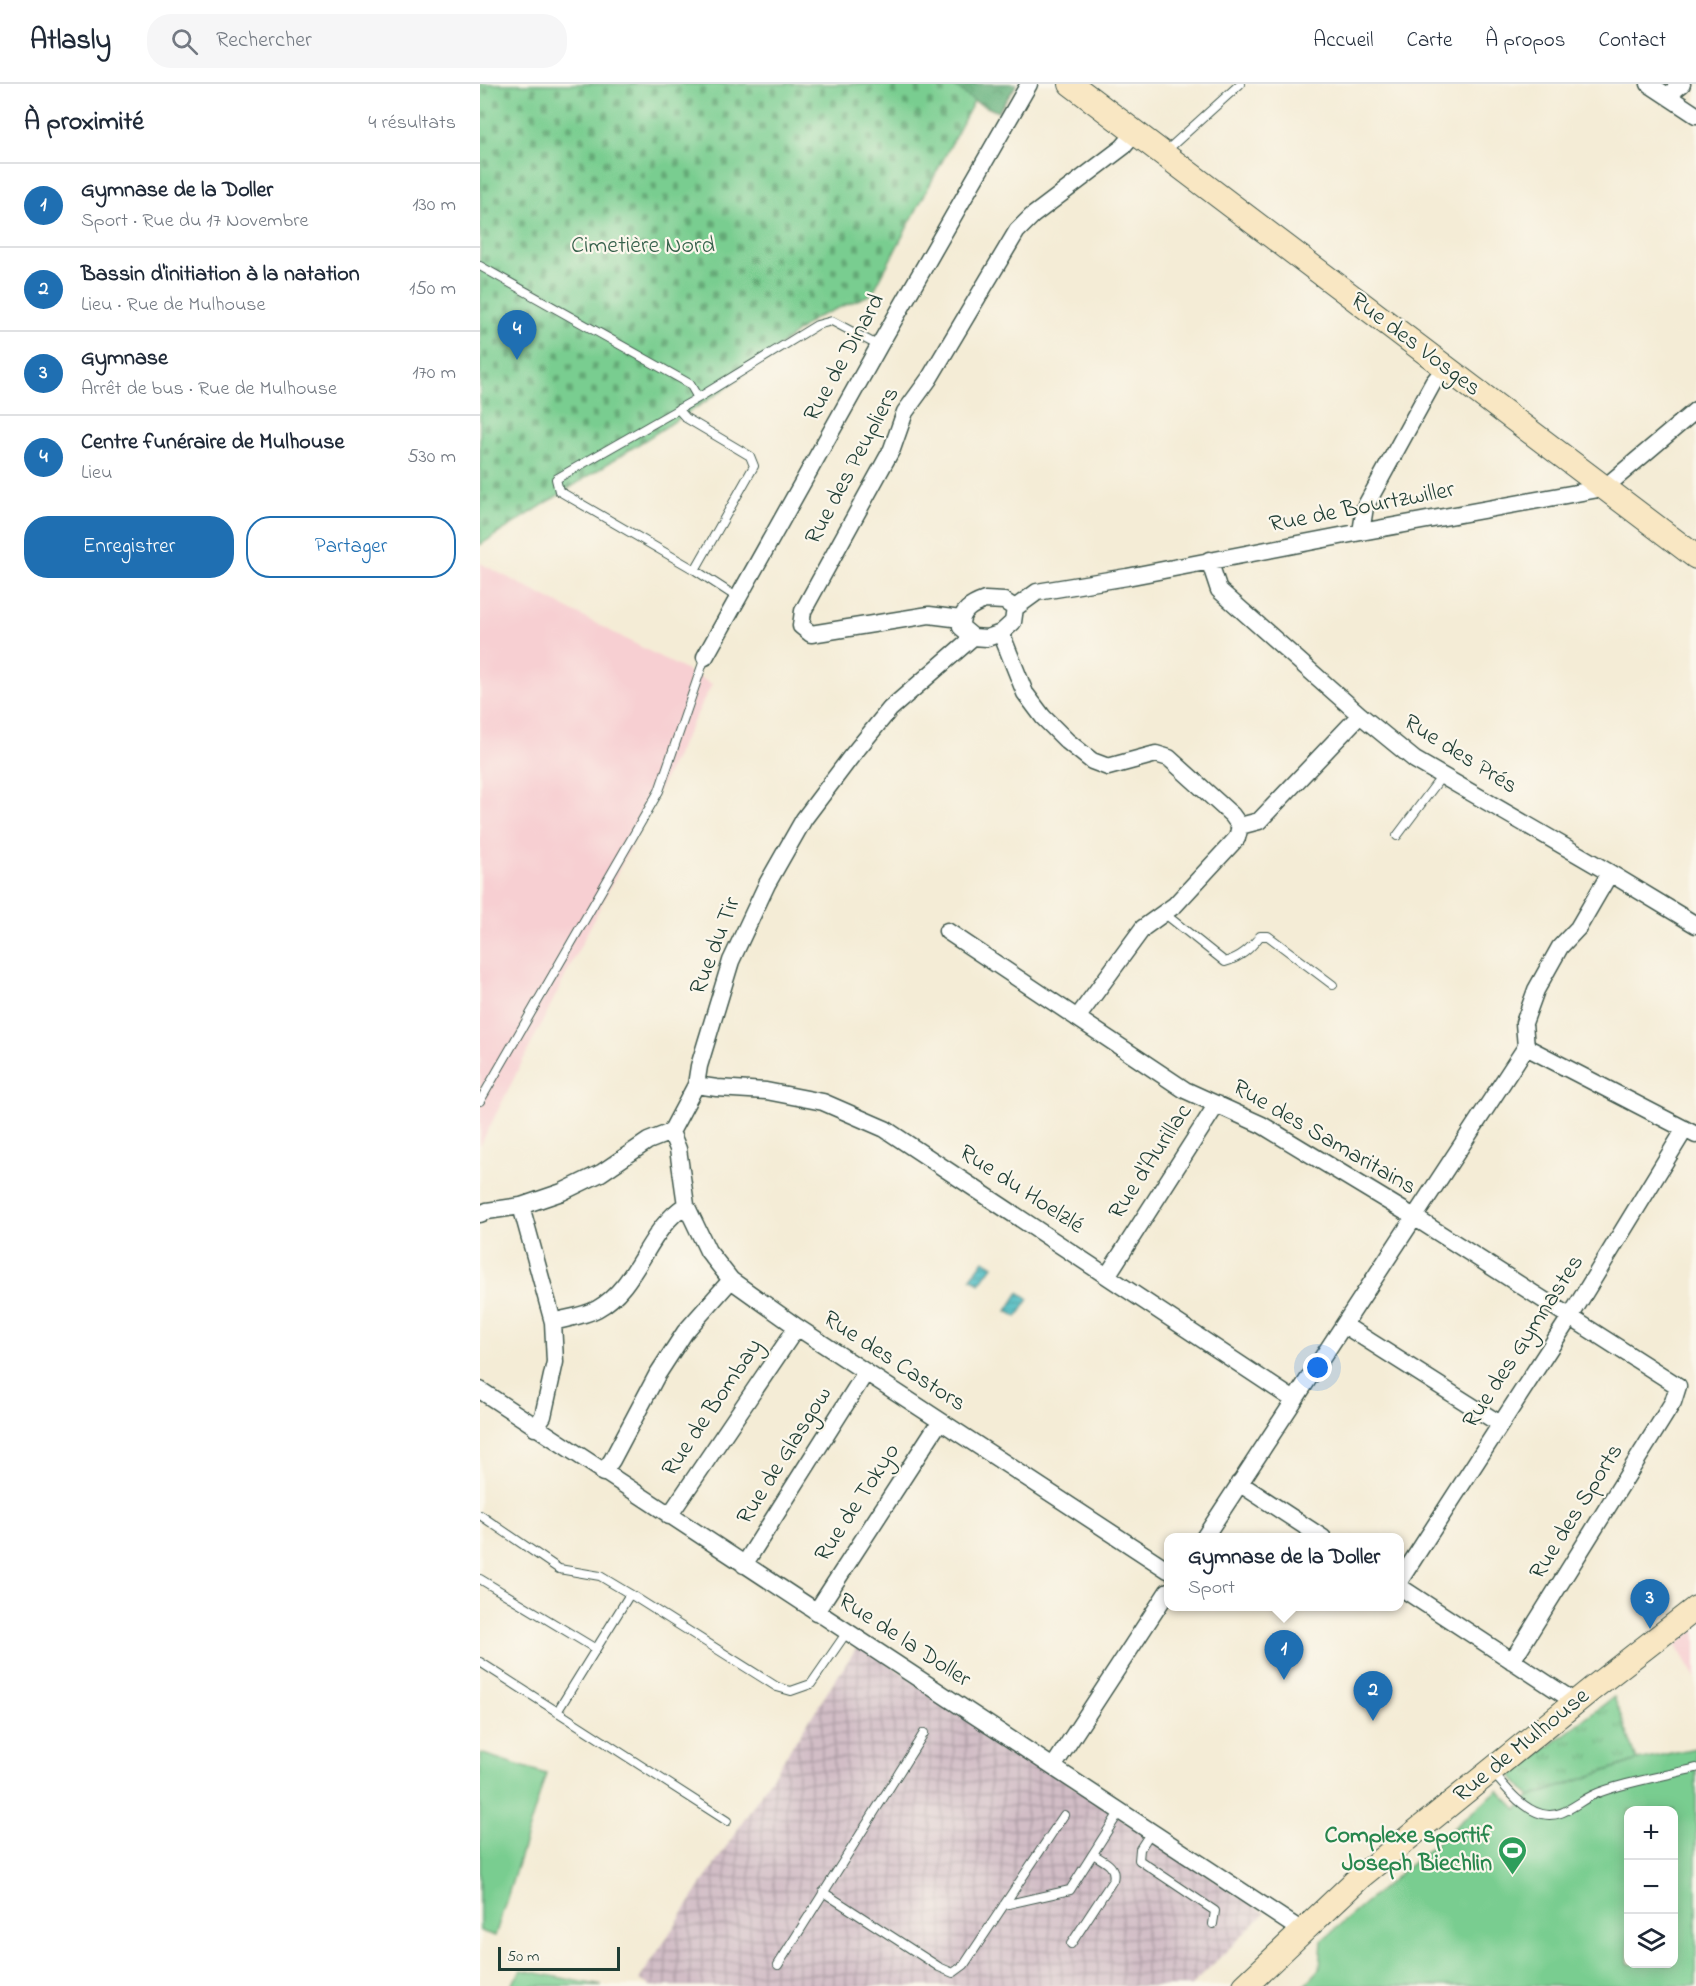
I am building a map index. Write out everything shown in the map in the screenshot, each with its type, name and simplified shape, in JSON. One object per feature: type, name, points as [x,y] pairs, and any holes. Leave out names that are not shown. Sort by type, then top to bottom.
[{"type":"main road","name":"Rue des Vosges","points":[[1071,84],[1696,557]]},
{"type":"main road","name":"Rue de Mulhouse","points":[[1245,1986],[1360,1877],[1575,1702],[1696,1608]]},
{"type":"street","name":"Rue de Dinard","points":[[705,657],[1029,84]]},
{"type":"street","points":[[1649,84],[1696,115]]},
{"type":"street","points":[[1667,96],[1682,84]]},
{"type":"street","name":"Rue des Peupliers","points":[[960,619],[929,615],[811,634],[801,626],[803,611],[892,449],[905,412],[929,379],[1017,231],[1032,216],[1123,147],[1135,133]]},
{"type":"street","points":[[1361,532],[1365,507],[1433,383],[1445,368]]},
{"type":"street","points":[[1604,488],[1696,410]]},
{"type":"street","name":"Rue de Bourtzwiller","points":[[1015,608],[1037,592],[1604,488]]},
{"type":"street","name":"Rue des Prés","points":[[1209,560],[1219,590],[1360,715],[1415,760],[1696,925]]},
{"type":"street","points":[[985,600],[1004,601],[1015,608],[1013,622],[1001,633],[987,638],[973,637],[961,627],[960,619],[970,605],[985,600]]},
{"type":"street","points":[[1001,633],[1025,693],[1043,717],[1067,741],[1092,761],[1108,767],[1156,754],[1169,758],[1232,815],[1240,826]]},
{"type":"street","name":"Rue du Tir","points":[[671,1132],[696,1085],[699,1065],[731,961],[767,884],[804,819],[890,709],[973,637]]},
{"type":"street","points":[[1240,826],[1259,821],[1360,715]]},
{"type":"street","points":[[1077,1018],[1143,928],[1175,905],[1237,838],[1240,826]]},
{"type":"street","points":[[1207,1533],[1526,1047],[1524,1023],[1536,990],[1560,947],[1578,928],[1610,873]]},
{"type":"street","name":"Rue des Samaritains","points":[[947,931],[1185,1090],[1262,1125],[1414,1217],[1678,1386]]},
{"type":"street","points":[[1526,1047],[1691,1132]]},
{"type":"street","name":"Rue du Hoelzlé","points":[[696,1085],[766,1090],[824,1102],[885,1130],[1294,1400]]},
{"type":"street","name":"Rue d'Aurillac","points":[[1107,1276],[1217,1104]]},
{"type":"street","points":[[480,1214],[521,1206],[562,1192],[601,1173],[648,1140],[671,1132]]},
{"type":"street","name":"Rue des Castors","points":[[671,1132],[678,1149],[686,1205],[708,1251],[731,1280],[797,1327],[1164,1567]]},
{"type":"street","name":"Rue des Gymnastes","points":[[1404,1574],[1691,1132]]},
{"type":"street","points":[[553,1322],[596,1310],[611,1299],[624,1285],[672,1214],[686,1205]]},
{"type":"street","points":[[521,1206],[553,1322],[555,1362],[543,1416],[535,1428]]},
{"type":"street","points":[[603,1473],[612,1461],[657,1375],[685,1332],[731,1280]]},
{"type":"street","points":[[1344,1325],[1500,1424]]},
{"type":"street","name":"Rue de Bombay","points":[[669,1515],[797,1327]]},
{"type":"street","name":"Rue de Glasgow","points":[[744,1565],[866,1372]]},
{"type":"street","name":"Rue des Sports","points":[[1512,1661],[1673,1402],[1678,1386]]},
{"type":"street","name":"Rue de la Doller","points":[[480,1390],[603,1473],[1302,1930]]},
{"type":"street","name":"Rue de Tokyo","points":[[816,1612],[940,1421]]},
{"type":"street","points":[[1239,1484],[1315,1533]]},
{"type":"street","points":[[1404,1590],[1575,1702]]},
{"type":"street","points":[[1053,1767],[1164,1598]]},
{"type":"lane","points":[[1163,154],[1240,84]]},
{"type":"lane","points":[[480,266],[690,384],[698,398]]},
{"type":"lane","points":[[738,598],[695,570],[560,491],[556,479],[698,398],[817,325],[832,321],[879,346]]},
{"type":"lane","points":[[678,409],[686,418],[750,456],[754,466],[695,570]]},
{"type":"lane","points":[[480,1101],[659,791],[705,657]]},
{"type":"lane","points":[[1397,836],[1442,776]]},
{"type":"lane","points":[[1164,914],[1225,962],[1238,958],[1250,949],[1260,936],[1268,936],[1333,985]]},
{"type":"lane","points":[[480,1515],[559,1569],[600,1576],[777,1687],[790,1691],[812,1684],[847,1632]]},
{"type":"lane","points":[[480,1579],[596,1648]]},
{"type":"lane","points":[[557,1712],[630,1594]]},
{"type":"lane","points":[[480,1662],[727,1821]]},
{"type":"lane","points":[[778,1965],[924,1733]]},
{"type":"lane","points":[[1491,1770],[1522,1803],[1533,1811],[1544,1815],[1556,1815],[1594,1795],[1696,1768]]},
{"type":"lane","points":[[1004,1905],[1070,1890],[1120,1811]]},
{"type":"lane","points":[[824,1892],[939,1967],[952,1973],[964,1965],[1064,1815]]},
{"type":"lane","points":[[1151,1832],[1140,1849],[1139,1860],[1215,1911],[1212,1924]]},
{"type":"lane","points":[[1071,1944],[1113,1880],[1115,1873],[1112,1867],[1093,1854]]},
{"type":"shaded area","points":[[480,563],[712,684],[480,1146]]},
{"type":"shaded area","points":[[1696,1629],[1696,1679],[1676,1645]]},
{"type":"shaded area","points":[[859,1644],[1265,1913],[1191,1986],[651,1986],[639,1980]]},
{"type":"green space","name":"Cimetière Nord","points":[[480,84],[951,84],[974,101],[872,294],[815,318],[719,393],[480,545]]},
{"type":"green space","points":[[951,84],[1017,84],[998,112],[974,101]]},
{"type":"green space","points":[[1614,1697],[1637,1760],[1530,1797],[1511,1775]]},
{"type":"green space","name":"Complexe sportif Joseph Biechlin","points":[[1696,1748],[1696,1986],[1304,1986],[1320,1969],[1322,1940],[1498,1790],[1517,1809],[1530,1797],[1637,1760]]},
{"type":"green space","points":[[480,1753],[546,1774],[495,1936],[480,1931]]},
{"type":"green space","points":[[522,1970],[602,1986],[510,1986]]},
{"type":"water","points":[[984,1260],[993,1266],[980,1284],[971,1278]]},
{"type":"water","points":[[1019,1292],[1029,1299],[1017,1317],[1007,1311]]},
{"type":"place","name":"Centre funéraire de Mulhouse","points":[[517,360]]},
{"type":"place","name":"Gymnase","points":[[1650,1629]]},
{"type":"place","name":"Gymnase de la Doller","points":[[1284,1680]]},
{"type":"place","name":"Bassin d'initiation à la natation","points":[[1373,1721]]},
{"type":"place","name":"Complexe sportif Joseph Biechlin","points":[[1513,1876]]}]
